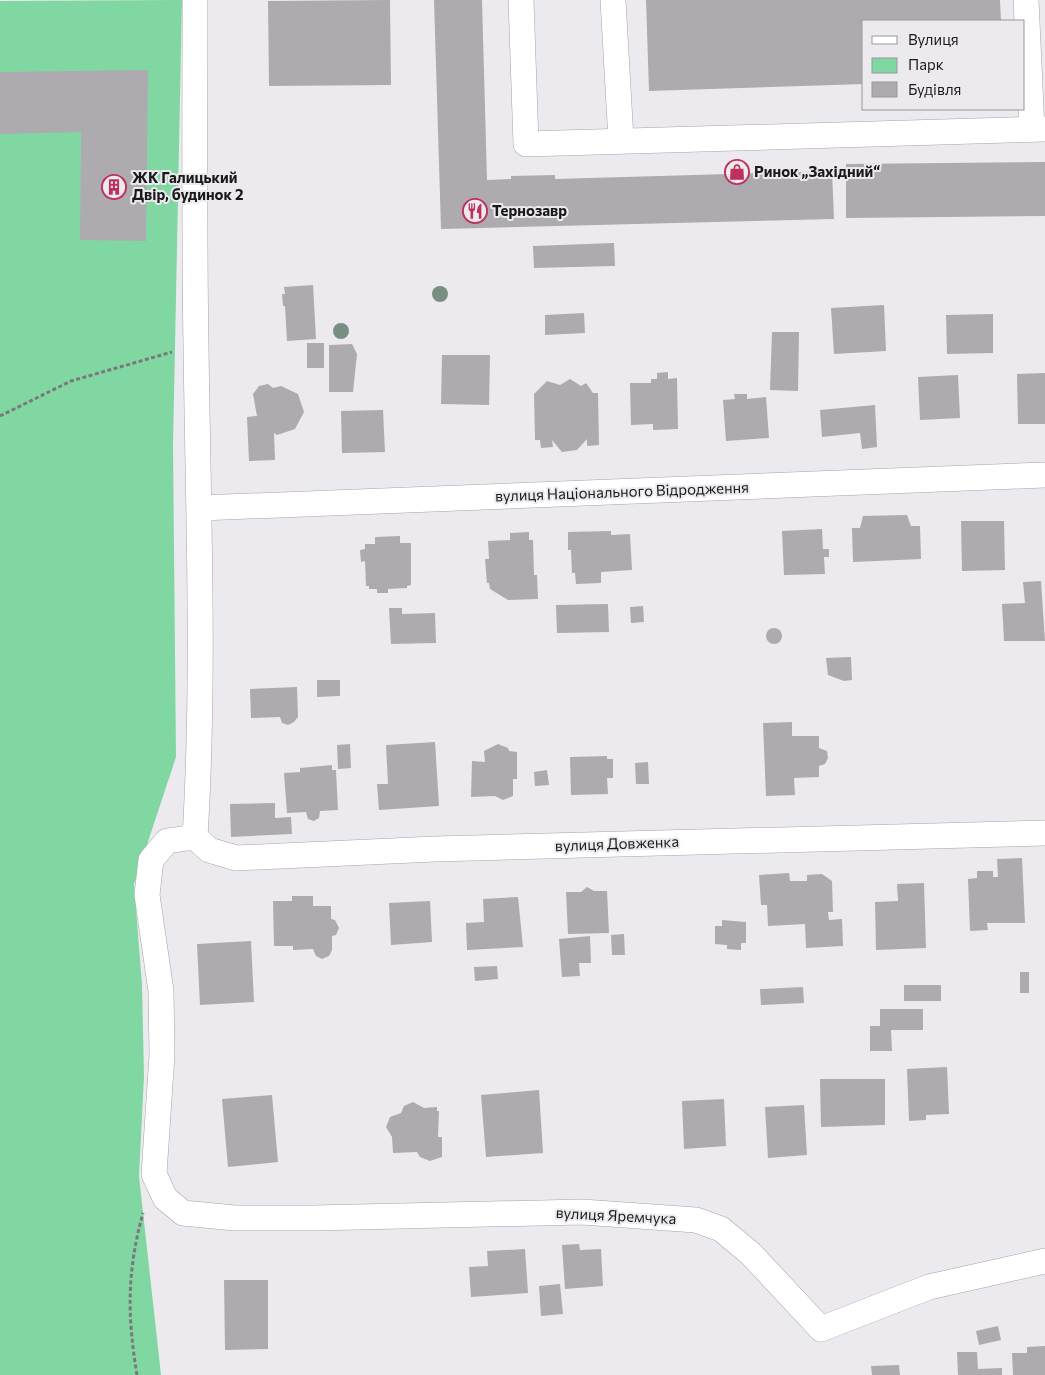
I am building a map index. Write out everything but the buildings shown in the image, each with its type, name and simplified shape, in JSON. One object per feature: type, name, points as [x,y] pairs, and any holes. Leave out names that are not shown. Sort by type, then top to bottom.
[{"type":"street","points":[[154,1174],[162,1055],[160,991],[147,895],[151,860],[167,841],[195,837],[198,781],[200,508],[196,346],[195,0]]},
{"type":"street","points":[[521,0],[526,144],[1038,129],[1026,0]]},
{"type":"street","points":[[613,0],[621,140]]},
{"type":"street","name":"вулиця Національного Відродження","points":[[200,508],[1045,475]]},
{"type":"street","name":"вулиця Довженка","points":[[195,837],[209,850],[236,858],[454,849],[1045,834]]},
{"type":"street","name":"вулиця Яремчука","points":[[154,1174],[165,1198],[183,1213],[235,1218],[582,1212],[696,1220],[721,1229],[751,1254],[821,1329],[930,1287],[1045,1262]]},
{"type":"path","points":[[0,416],[71,381],[196,346]]},
{"type":"path","points":[[137,1375],[130,1337],[130,1273],[137,1236],[154,1174]]},
{"type":"green space","points":[[182,0],[173,445],[176,757],[134,884],[142,985],[144,1076],[139,1176],[161,1375],[0,1375],[0,1]]},
{"type":"place","name":"Ринок „Західний“","points":[[737,172]]},
{"type":"place","name":"ЖК Галицький Двір, будинок 2","points":[[114,187]]},
{"type":"place","name":"Тернозавр","points":[[475,211]]}]
